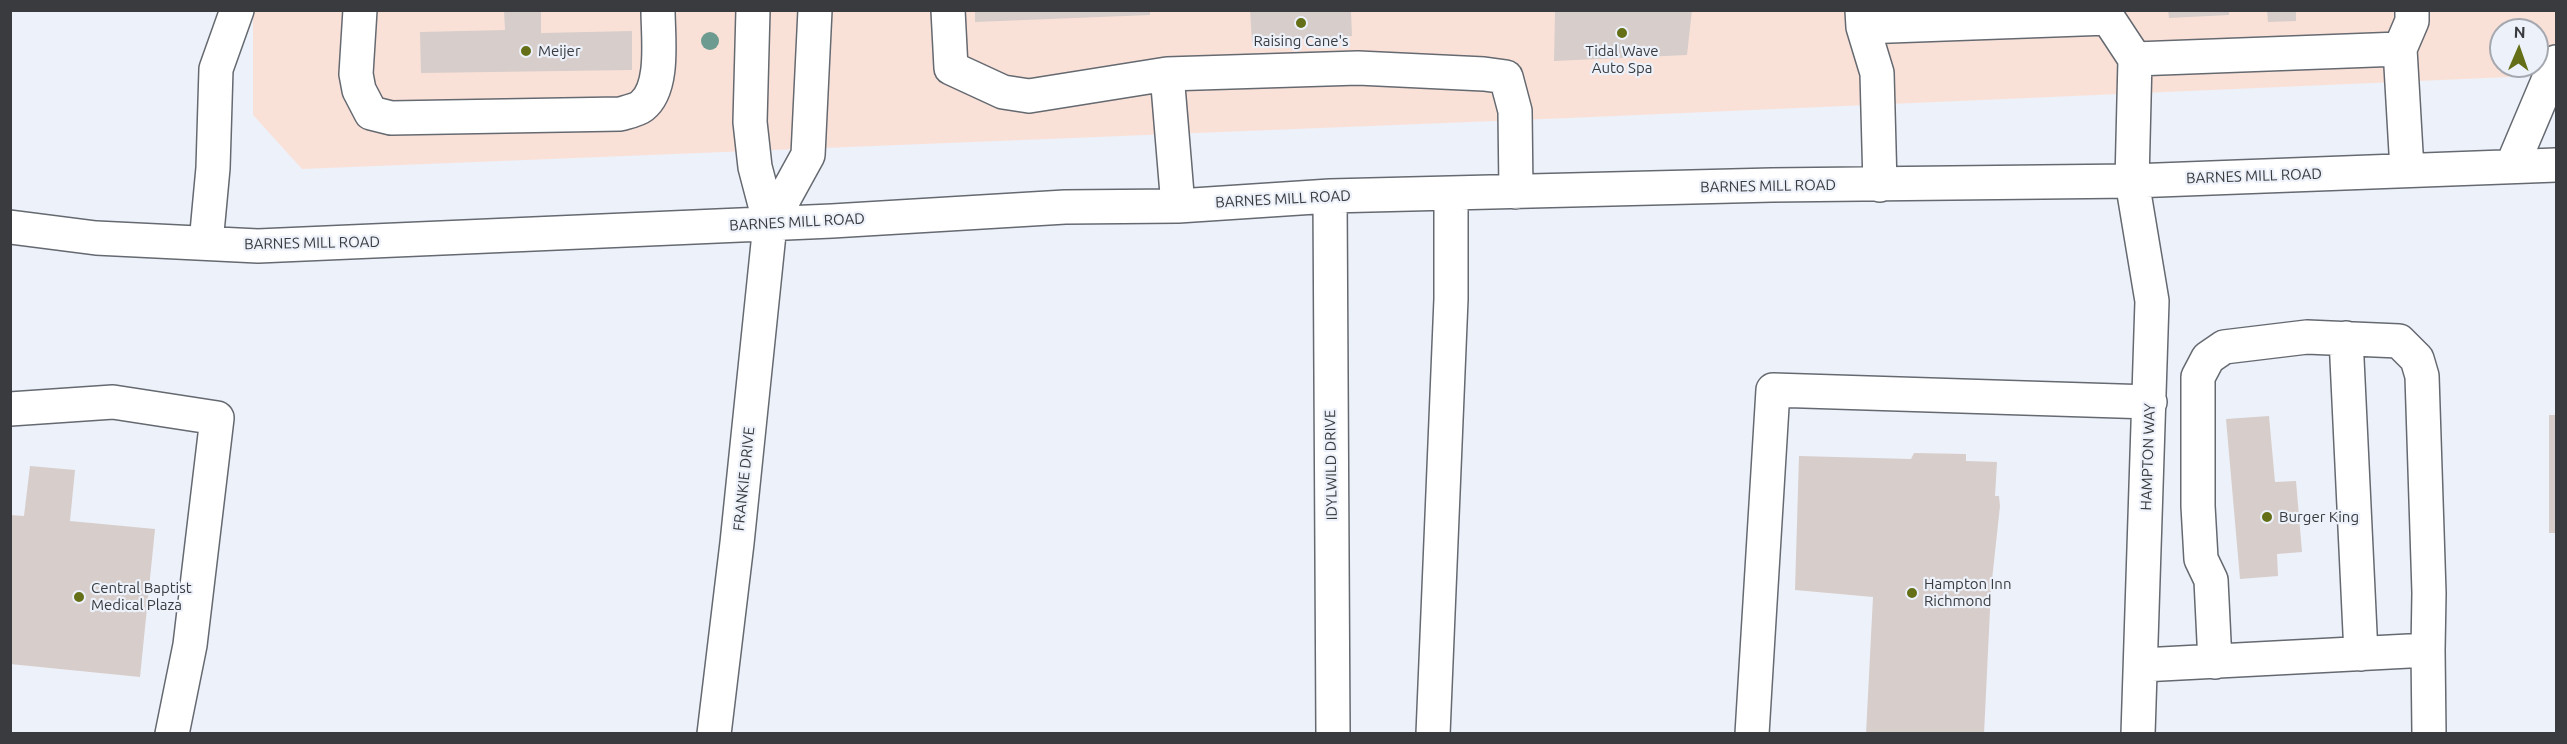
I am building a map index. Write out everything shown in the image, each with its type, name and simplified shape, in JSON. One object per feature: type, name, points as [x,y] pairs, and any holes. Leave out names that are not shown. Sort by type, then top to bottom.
[{"type":"street","points":[[206,243],[213,168],[216,69],[237,10]]},
{"type":"street","points":[[360,10],[356,74],[359,90],[371,112],[391,118],[620,114],[642,107],[658,80],[658,10]]},
{"type":"street","points":[[753,10],[750,122],[755,167],[770,224]]},
{"type":"street","points":[[770,224],[808,155],[815,10]]},
{"type":"street","points":[[948,10],[951,68],[1003,92],[1029,96],[1167,74],[1358,68],[1506,77],[1515,111],[1516,192]]},
{"type":"street","points":[[2408,170],[2400,49],[2412,21],[2412,10]]},
{"type":"street","points":[[1880,185],[1877,74],[1863,19],[2108,18],[2135,59],[2400,49]]},
{"type":"street","name":"HAMPTON WAY","points":[[2135,59],[2132,181],[2152,301],[2138,734]]},
{"type":"street","points":[[2512,166],[2556,62]]},
{"type":"street","points":[[1167,74],[1178,206]]},
{"type":"street","name":"BARNES MILL ROAD","points":[[10,227],[96,238],[258,246],[770,224],[1065,207],[1178,206],[1330,196],[1772,185],[2132,181],[2556,165]]},
{"type":"street","points":[[1433,734],[1450,299],[1451,193]]},
{"type":"street","name":"IDYLWILD DRIVE","points":[[1330,196],[1333,734]]},
{"type":"street","name":"FRANKIE DRIVE","points":[[714,734],[737,543],[770,224]]},
{"type":"street","points":[[2215,662],[2211,580],[2201,559],[2198,506],[2198,377],[2208,358],[2224,347],[2307,337],[2399,341],[2417,359],[2422,376],[2429,593],[2429,734]]},
{"type":"street","points":[[2346,338],[2361,654]]},
{"type":"street","points":[[1752,734],[1773,390],[2150,402]]},
{"type":"street","points":[[10,409],[113,402],[217,418],[190,645],[172,734]]},
{"type":"street","points":[[2142,665],[2428,650]]},
{"type":"shaded area","points":[[253,10],[2556,11],[2556,75],[2549,75],[2549,18],[2489,18],[2489,78],[302,169],[253,115]]},
{"type":"building","name":"Meijer","points":[[504,10],[541,10],[541,33],[632,31],[632,70],[421,73],[420,32],[505,30]]},
{"type":"building","points":[[975,10],[1150,10],[1150,15],[975,22]]},
{"type":"building","name":"Raising Cane's","points":[[1250,10],[1351,10],[1352,36],[1252,42]]},
{"type":"building","name":"Tidal Wave Auto Spa","points":[[1555,10],[1692,10],[1687,55],[1554,61]]},
{"type":"building","points":[[2168,10],[2229,10],[2229,15],[2169,18]]},
{"type":"building","points":[[2267,10],[2296,10],[2296,21],[2268,22]]},
{"type":"building","points":[[2549,415],[2556,415],[2556,533],[2549,533]]},
{"type":"building","name":"Burger King","points":[[2269,416],[2275,482],[2296,481],[2302,552],[2277,554],[2278,576],[2240,579],[2226,419]]},
{"type":"building","name":"Hampton Inn Richmond","points":[[1914,453],[1966,454],[1966,461],[1997,462],[1995,496],[1999,496],[2000,506],[1991,589],[1984,734],[1866,734],[1873,597],[1795,590],[1799,456],[1911,459]]},
{"type":"building","name":"Central Baptist Medical Plaza","points":[[30,466],[75,470],[70,521],[155,529],[140,677],[10,664],[10,515],[24,516]]},
{"type":"place","name":"Raising Cane's","points":[[1301,23]]},
{"type":"place","name":"Tidal Wave Auto Spa","points":[[1622,33]]},
{"type":"place","name":"Meijer","points":[[526,51]]},
{"type":"place","name":"Burger King","points":[[2267,517]]},
{"type":"place","name":"Hampton Inn Richmond","points":[[1912,593]]},
{"type":"place","name":"Central Baptist Medical Plaza","points":[[79,597]]}]
